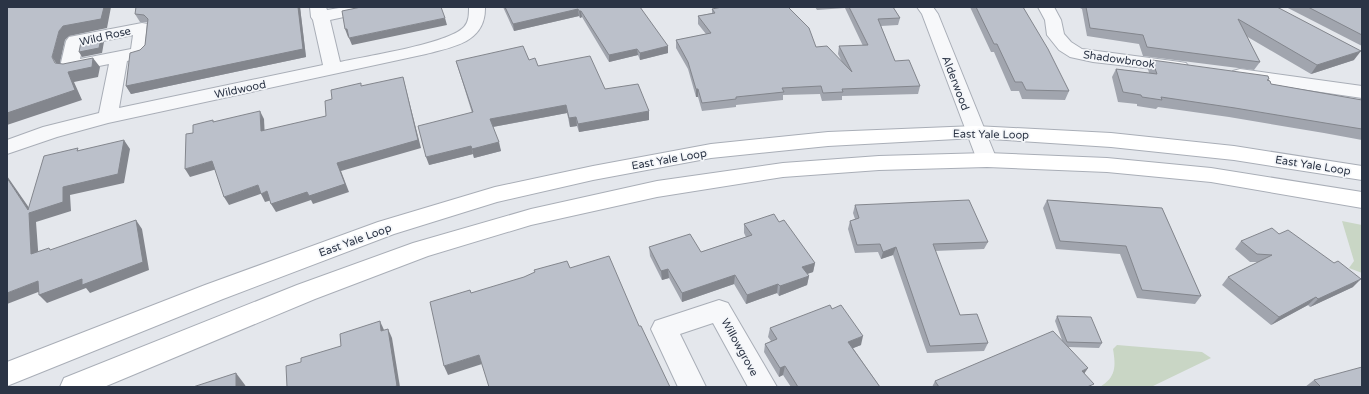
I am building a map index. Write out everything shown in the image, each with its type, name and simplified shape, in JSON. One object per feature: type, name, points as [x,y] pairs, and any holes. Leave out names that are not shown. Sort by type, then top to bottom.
[{"type":"main road","name":"East Yale Loop","points":[[7,374],[214,292],[386,228],[495,195],[593,173],[711,151],[828,139],[975,132],[1111,140],[1211,150],[1362,173]]},
{"type":"main road","points":[[74,387],[306,292],[421,249],[531,217],[657,189],[783,170],[879,163],[987,160],[1107,165],[1211,175],[1362,200]]},
{"type":"street","points":[[333,68],[318,12],[370,7]]},
{"type":"street","name":"Wildwood","points":[[7,147],[50,132],[108,117],[450,42],[462,37],[472,30],[478,22],[478,7]]},
{"type":"street","name":"Alderwood","points":[[925,7],[930,14],[987,160]]},
{"type":"street","name":"Shadowbrook","points":[[1046,7],[1053,20],[1056,35],[1065,46],[1076,53],[1093,57],[1200,70]]},
{"type":"street","points":[[108,117],[119,57]]},
{"type":"street","points":[[1223,73],[1362,92]]},
{"type":"street","name":"Willowgrove","points":[[692,387],[664,329],[719,310],[763,387]]},
{"type":"green space","points":[[1342,221],[1362,225],[1362,273],[1349,268],[1354,261]]},
{"type":"green space","points":[[1117,345],[1202,352],[1211,358],[1151,387],[1100,387],[1109,379],[1114,371],[1113,349]]},
{"type":"building","points":[[7,7],[104,7],[101,19],[63,26],[59,31],[52,57],[55,63],[63,64],[93,58],[92,67],[68,72],[75,90],[7,113]]},
{"type":"building","points":[[136,7],[298,7],[303,49],[126,86],[130,53],[140,50],[145,45],[148,19],[144,15],[135,14]]},
{"type":"building","points":[[361,7],[441,7],[445,18],[349,38],[347,29],[345,29],[342,11]]},
{"type":"building","points":[[505,7],[640,7],[668,46],[640,53],[637,49],[609,55],[581,11],[578,9],[513,24]]},
{"type":"building","points":[[722,7],[788,7],[809,28],[816,47],[827,46],[852,72],[839,46],[868,45],[849,7],[893,7],[900,18],[878,19],[895,61],[909,60],[920,86],[842,89],[843,92],[823,93],[821,86],[782,88],[784,92],[736,97],[736,99],[702,103],[688,62],[676,40],[711,33],[698,16],[715,13],[712,9]]},
{"type":"building","points":[[976,7],[1023,7],[1048,49],[1069,91],[1026,90],[1022,82],[1015,82],[997,44],[994,44]]},
{"type":"building","points":[[1086,7],[1277,7],[1361,51],[1317,65],[1238,19],[1260,62],[1147,47],[1143,35],[1090,28]]},
{"type":"building","points":[[1308,7],[1362,7],[1362,35]]},
{"type":"building","points":[[101,38],[99,48],[79,52],[81,42]]},
{"type":"building","points":[[523,46],[529,60],[535,58],[538,66],[590,56],[605,89],[638,84],[649,111],[578,124],[576,117],[569,118],[566,105],[490,119],[499,142],[472,149],[471,146],[426,157],[418,126],[473,112],[456,61]]},
{"type":"building","points":[[1152,60],[1268,76],[1269,79],[1267,80],[1270,81],[1271,84],[1362,100],[1362,129],[1161,97],[1162,100],[1142,97],[1141,95],[1123,92],[1116,69],[1157,74]]},
{"type":"building","points":[[403,77],[418,140],[337,163],[345,184],[309,196],[307,192],[271,204],[267,191],[261,194],[258,185],[224,197],[212,161],[185,169],[186,134],[193,133],[193,125],[260,111],[261,131],[326,116],[325,101],[332,99],[331,90],[361,83],[361,86]]},
{"type":"building","points":[[124,140],[118,174],[63,187],[63,202],[29,213],[31,254],[49,248],[50,250],[136,220],[143,262],[82,285],[82,279],[39,295],[38,281],[7,293],[7,178],[28,210],[44,156],[78,148],[77,151]]},
{"type":"building","points":[[969,200],[988,242],[933,244],[960,315],[977,314],[988,343],[930,346],[896,247],[883,252],[880,244],[857,245],[850,221],[859,218],[855,205]]},
{"type":"building","points":[[1047,200],[1162,208],[1201,296],[1142,290],[1126,246],[1060,241]]},
{"type":"building","points":[[774,214],[779,222],[784,220],[815,263],[802,267],[809,276],[780,286],[778,284],[747,295],[735,275],[682,293],[668,269],[661,271],[649,247],[690,234],[701,252],[752,235],[744,224]]},
{"type":"building","points":[[1272,228],[1279,234],[1288,230],[1334,263],[1338,261],[1361,279],[1318,299],[1316,297],[1279,317],[1228,277],[1272,255],[1257,254],[1241,241]]},
{"type":"building","points":[[609,256],[639,326],[641,326],[670,387],[489,387],[479,355],[444,366],[430,302],[470,290],[471,293],[524,277],[535,272],[534,270],[567,261],[570,268]]},
{"type":"building","points":[[830,305],[832,309],[841,305],[863,336],[848,342],[880,387],[798,387],[785,366],[780,368],[765,344],[777,339],[770,328]]},
{"type":"building","points":[[1057,316],[1091,317],[1102,343],[1067,342]]},
{"type":"building","points":[[380,321],[381,331],[388,329],[397,386],[287,387],[286,366],[301,362],[301,358],[341,346],[340,334]]},
{"type":"building","points":[[1053,331],[1088,368],[1082,371],[1094,384],[1087,387],[939,387],[935,381]]},
{"type":"building","points":[[1362,367],[1362,387],[1321,387],[1314,380]]},
{"type":"building","points":[[236,373],[236,387],[193,387]]}]
